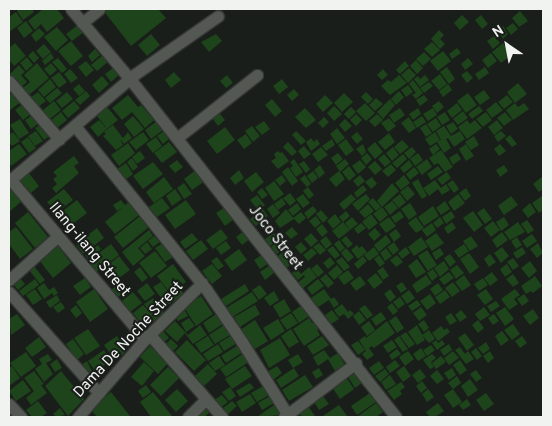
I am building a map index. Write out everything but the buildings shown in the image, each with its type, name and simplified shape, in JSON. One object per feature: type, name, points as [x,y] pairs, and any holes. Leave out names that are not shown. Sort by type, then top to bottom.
[{"type":"street","points":[[71,9],[85,20]]},
{"type":"street","points":[[80,9],[85,20]]},
{"type":"street","points":[[85,20],[99,9]]},
{"type":"street","points":[[11,176],[59,139],[133,77],[218,16]]},
{"type":"street","name":"Joco Street","points":[[85,20],[133,77],[177,138],[356,363],[396,417]]},
{"type":"street","points":[[177,138],[257,75]]},
{"type":"street","points":[[9,81],[59,139]]},
{"type":"street","points":[[75,126],[202,283],[242,342],[287,416],[356,363]]},
{"type":"street","name":"Ilang-ilang Street","points":[[11,176],[58,236],[147,337],[222,417]]},
{"type":"street","points":[[9,280],[58,236]]},
{"type":"street","name":"Dama De Noche Street","points":[[78,417],[147,337],[202,283]]},
{"type":"street","points":[[9,292],[99,393]]},
{"type":"street","points":[[188,417],[206,399]]},
{"type":"street","points":[[9,404],[21,417]]}]
